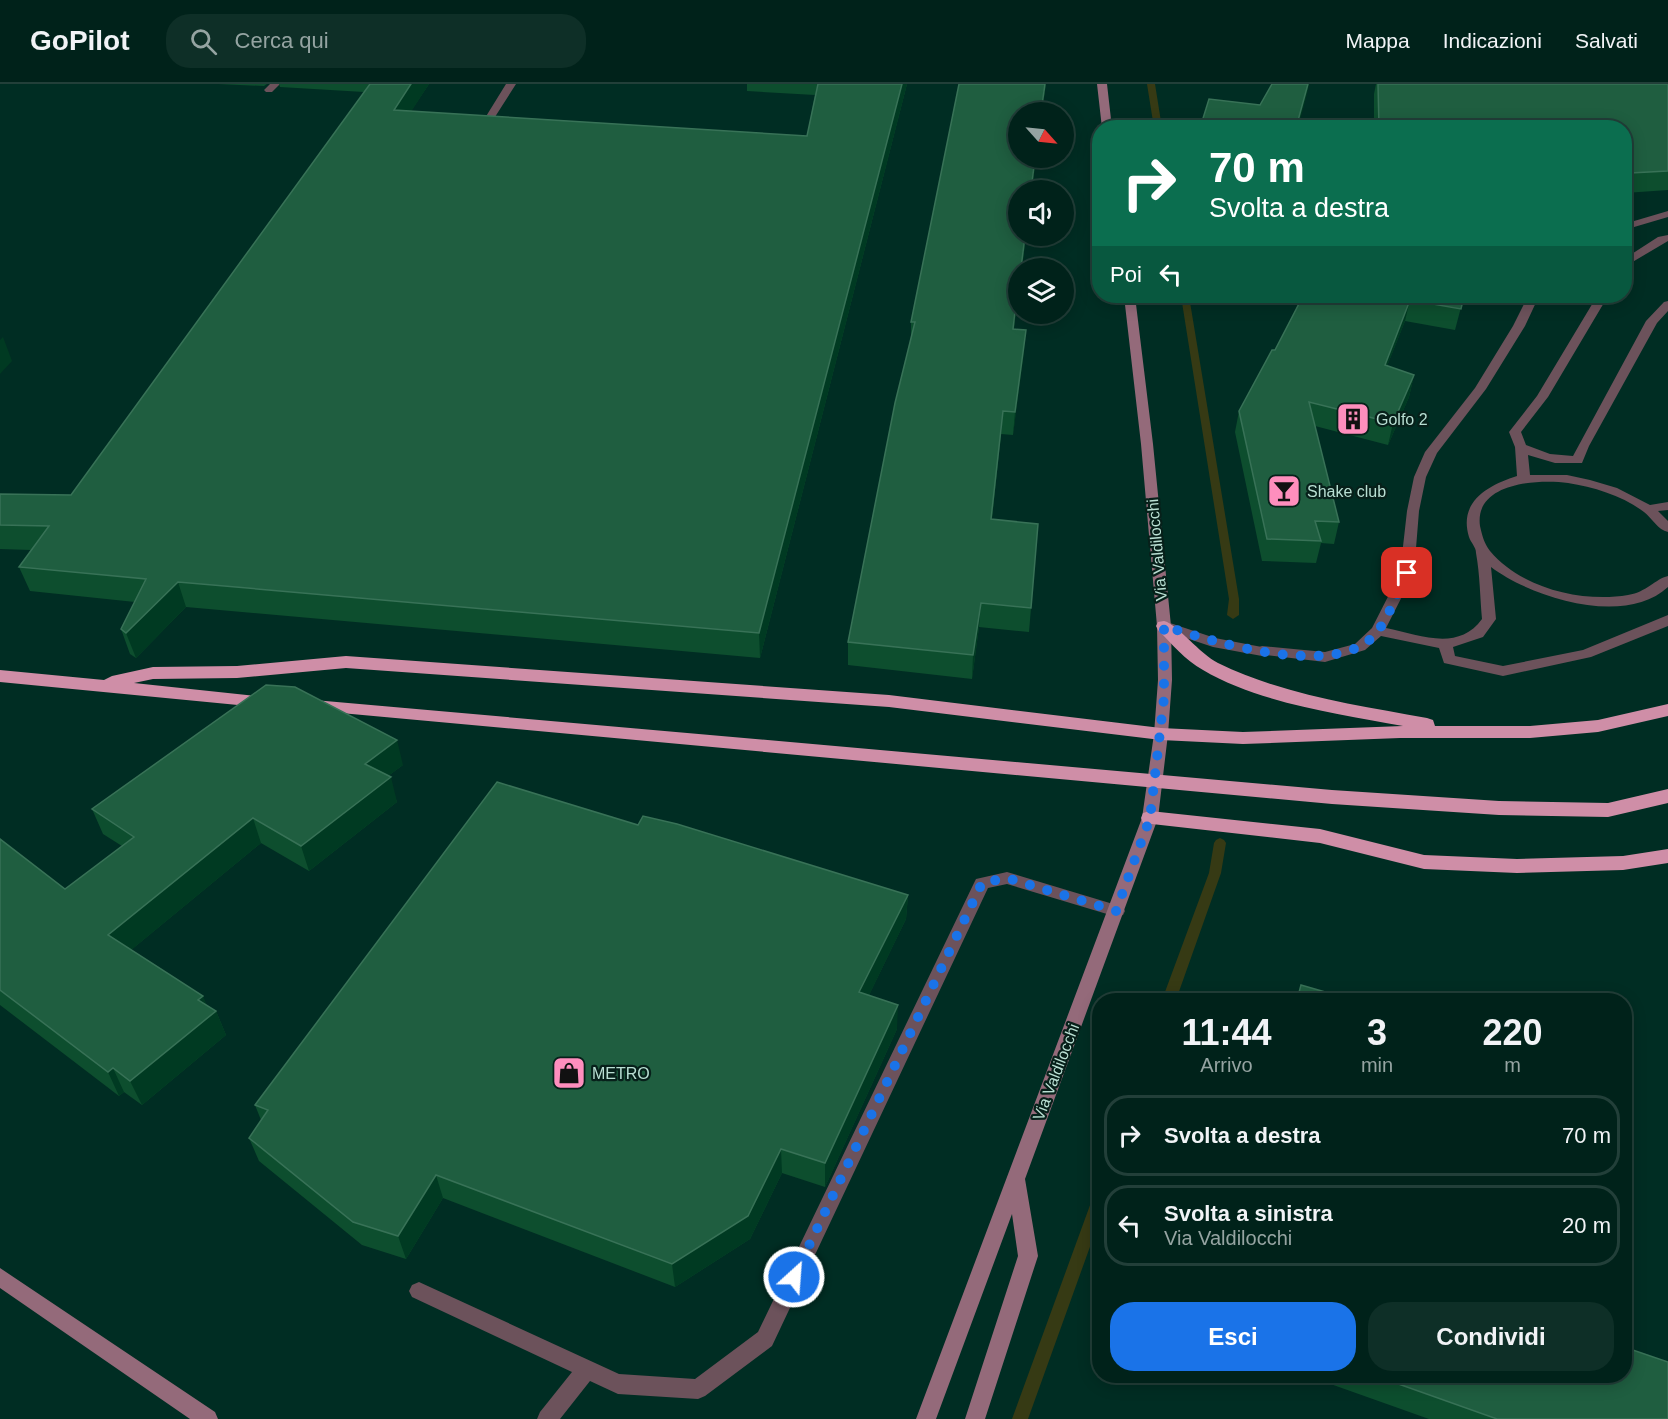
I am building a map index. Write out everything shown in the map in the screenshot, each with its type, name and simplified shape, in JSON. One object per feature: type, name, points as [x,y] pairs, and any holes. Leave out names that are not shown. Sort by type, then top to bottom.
[{"type":"highway","points":[[1164,626],[1185,648],[1209,666],[1283,695],[1347,711],[1479,732]]},
{"type":"highway","points":[[95,685],[153,673],[237,672],[346,662],[889,701],[1161,734],[1243,738],[1530,732],[1598,726],[1668,710]]},
{"type":"highway","points":[[0,676],[1332,797],[1499,808],[1608,810],[1668,796]]},
{"type":"highway","points":[[1150,818],[1320,836],[1424,862],[1517,866],[1623,863],[1668,856]]},
{"type":"main road","points":[[1102,84],[1106,120]]},
{"type":"main road","name":"Via Valdilocchi","points":[[975,1419],[1028,1256],[1016,1178],[1150,818],[1161,734],[1165,680],[1164,626],[1147,444],[1130,303]]},
{"type":"main road","points":[[926,1419],[1016,1178]]},
{"type":"main road","points":[[0,1277],[198,1416]]},
{"type":"street","points":[[490,118],[511,84]]},
{"type":"street","points":[[1632,225],[1668,214]]},
{"type":"street","points":[[1632,259],[1662,239],[1668,238]]},
{"type":"street","points":[[1164,626],[1213,642],[1262,651],[1325,657],[1360,647],[1378,631],[1407,573],[1413,511],[1420,477],[1431,452],[1480,389],[1519,326],[1530,303]]},
{"type":"street","points":[[1524,480],[1521,447],[1515,432],[1542,398],[1598,303]]},
{"type":"street","points":[[1577,481],[1578,460],[1583,446],[1652,321],[1668,304]]},
{"type":"street","points":[[1521,447],[1539,457],[1559,461],[1578,460]]},
{"type":"street","points":[[1667,582],[1636,598],[1603,602],[1566,598],[1531,586],[1503,570],[1483,552],[1472,531],[1473,513],[1483,497],[1502,485],[1524,480],[1559,478],[1591,483],[1622,494],[1648,509],[1668,528]]},
{"type":"street","points":[[1648,509],[1668,506]]},
{"type":"street","points":[[1378,631],[1445,645],[1478,634],[1489,619],[1483,552]]},
{"type":"street","points":[[1445,645],[1449,660],[1503,671],[1586,654],[1668,620]]},
{"type":"street","points":[[420,1291],[618,1384],[698,1389],[765,1339],[982,883],[1007,878],[1116,911]]},
{"type":"street","points":[[547,1419],[587,1369]]},
{"type":"building","points":[[370,84],[411,84],[394,110],[807,136],[818,84],[902,84],[759,633],[178,582],[126,633],[121,629],[146,579],[19,567],[49,526],[0,525],[0,494],[71,495]]},
{"type":"building","points":[[959,84],[1045,84],[1042,102],[1008,102],[1008,168],[1034,168],[1032,180],[1008,180],[1008,246],[1024,246],[1022,258],[1008,258],[1008,324],[1014,324],[1013,329],[1026,330],[1015,412],[1003,411],[991,519],[1038,524],[1031,608],[981,603],[973,655],[848,642],[895,403],[915,322],[911,322]]},
{"type":"building","points":[[1272,84],[1308,84],[1298,120],[1202,120],[1209,99],[1260,105]]},
{"type":"building","points":[[1378,84],[1668,84],[1668,171],[1632,173],[1632,120],[1379,120]]},
{"type":"building","points":[[1299,303],[1409,303],[1385,365],[1414,375],[1393,423],[1309,402],[1339,522],[1315,521],[1321,541],[1267,539],[1239,411],[1272,350],[1275,350]]},
{"type":"building","points":[[1427,303],[1462,303],[1461,309]]},
{"type":"building","points":[[266,685],[295,687],[397,740],[365,764],[391,777],[301,846],[253,818],[108,935],[203,996],[198,1000],[216,1011],[130,1081],[113,1068],[108,1072],[0,990],[0,839],[65,889],[134,837],[92,809]]},
{"type":"building","name":"METRO","points":[[497,782],[638,825],[643,816],[677,824],[908,895],[859,992],[898,1005],[825,1163],[781,1149],[748,1216],[672,1264],[436,1175],[398,1236],[353,1222],[249,1138],[268,1110],[255,1105]]},
{"type":"building","points":[[1301,985],[1329,993],[1299,993]]},
{"type":"building","points":[[1632,1350],[1668,1362],[1668,1419],[1497,1419],[1396,1383],[1632,1383]]},
{"type":"waterway","points":[[1151,84],[1157,120]]},
{"type":"waterway","points":[[1186,303],[1234,599],[1233,615]]},
{"type":"waterway","points":[[1172,993],[1215,873],[1220,843]]},
{"type":"waterway","points":[[1020,1419],[1092,1219]]},
{"type":"place","name":"Golfo 2","points":[[1353,419]]},
{"type":"place","name":"Shake club","points":[[1284,491]]},
{"type":"place","name":"METRO","points":[[569,1073]]},
{"type":"route","points":[[794,1277],[982,883],[1007,878],[1116,911],[1150,818],[1164,698],[1166,660],[1164,626],[1213,642],[1262,651],[1325,657],[1360,647],[1378,631],[1407,573]]}]
